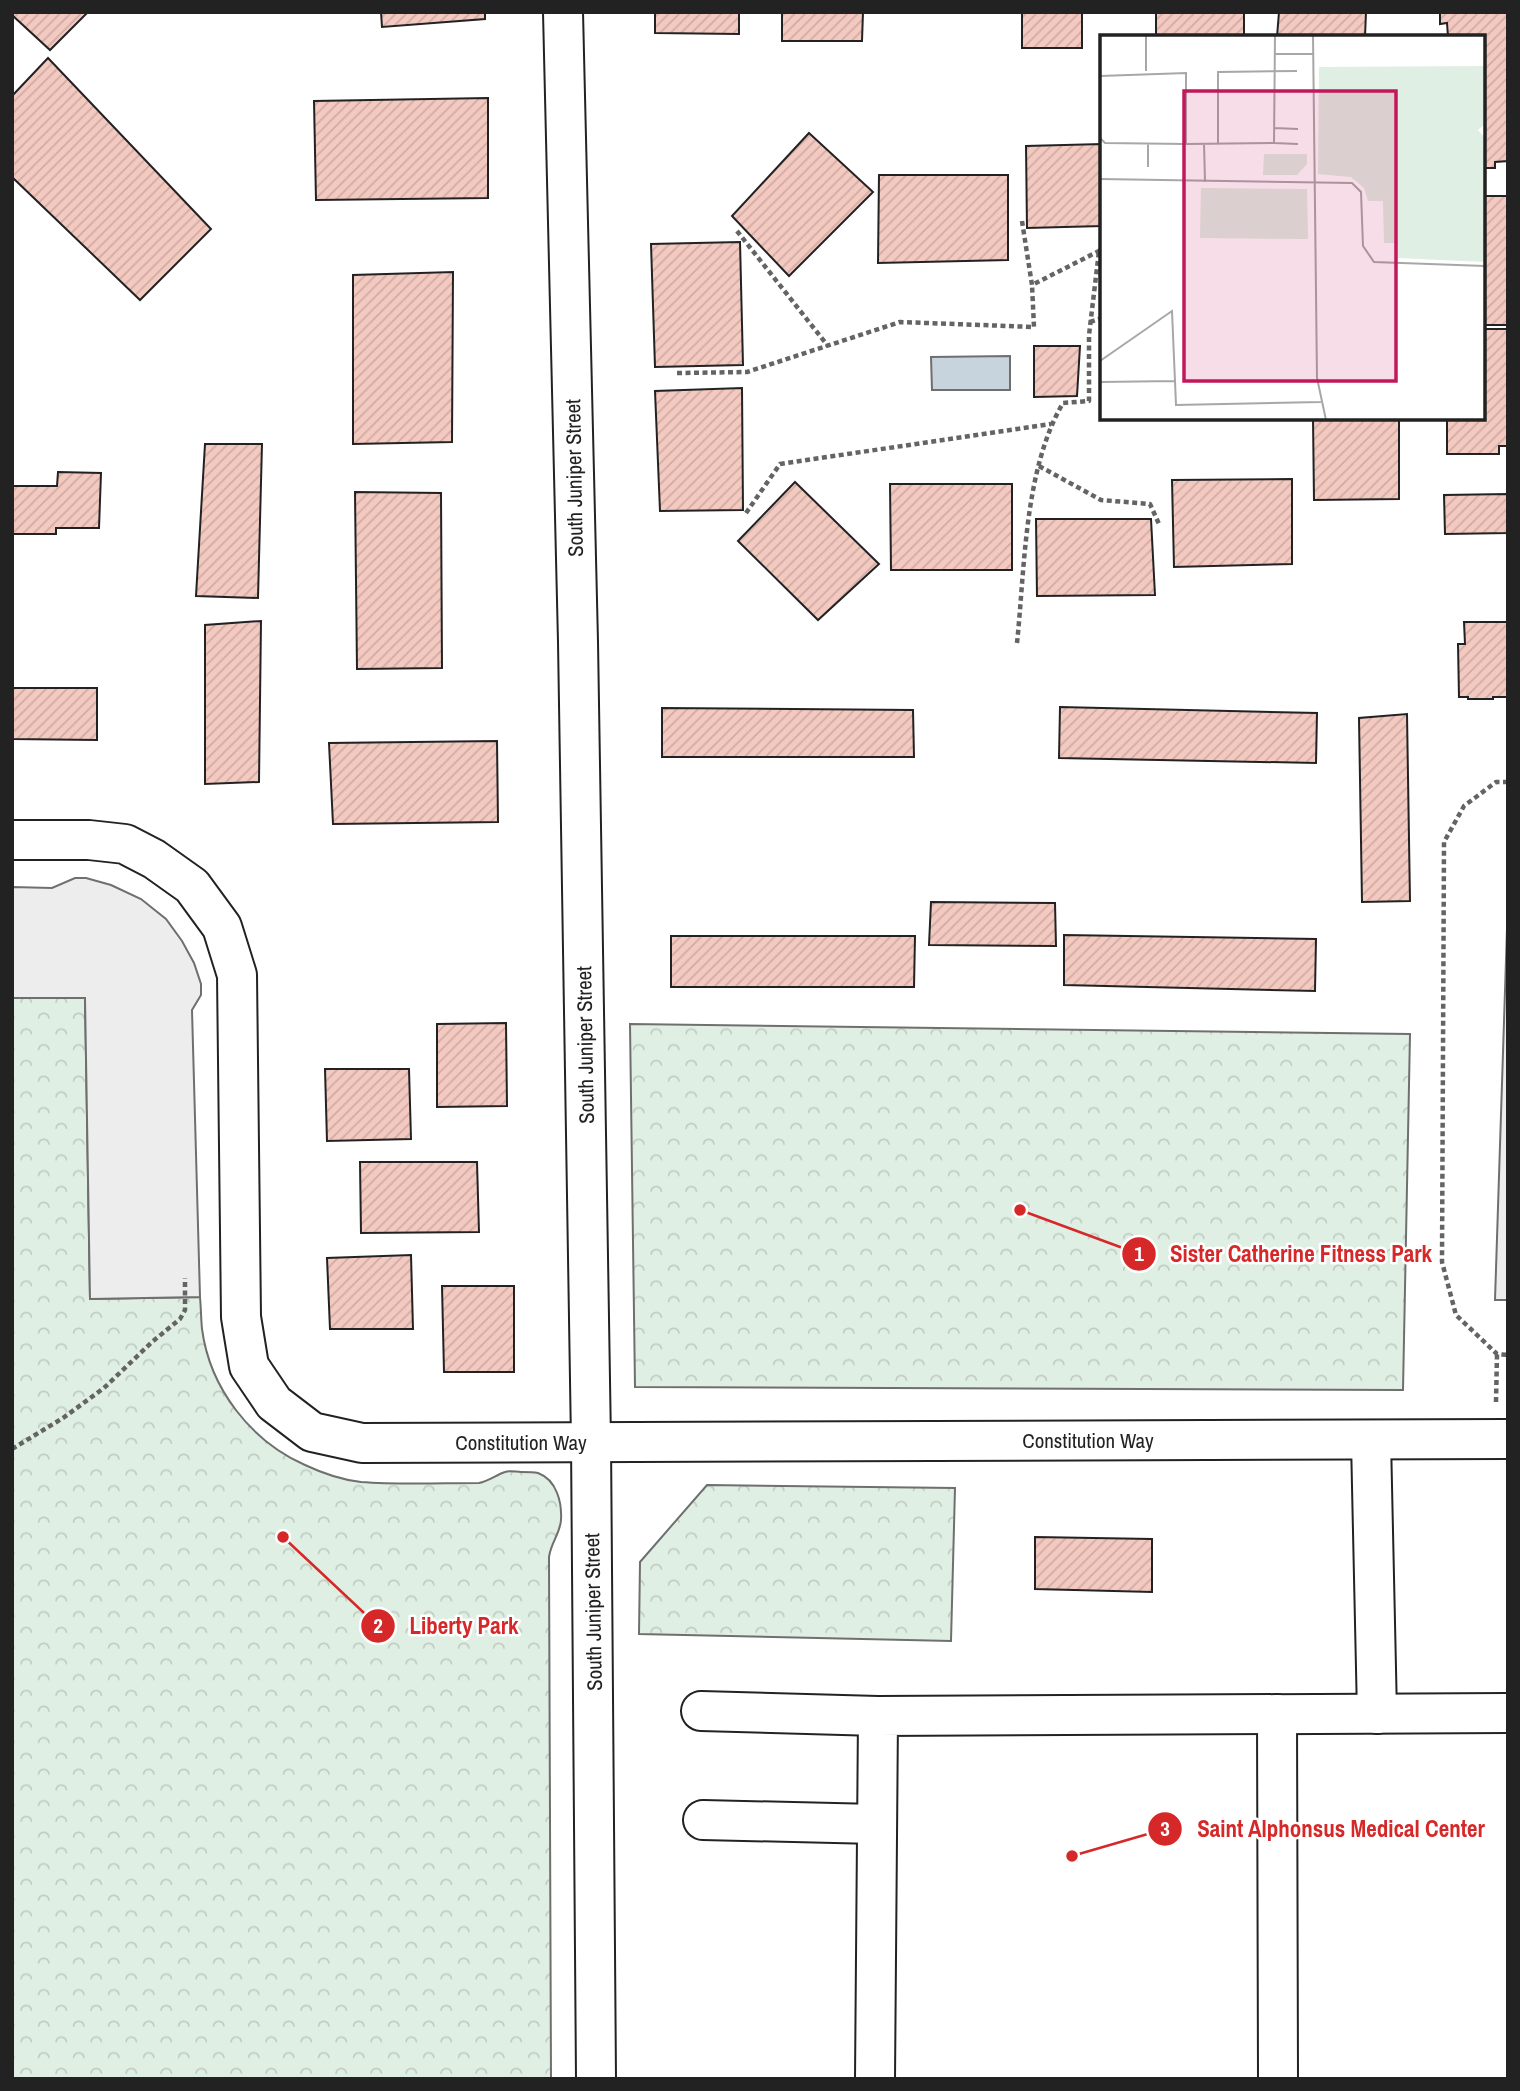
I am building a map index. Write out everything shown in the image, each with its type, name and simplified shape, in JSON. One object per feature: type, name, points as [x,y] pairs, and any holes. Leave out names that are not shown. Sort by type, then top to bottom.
[{"type":"street","name":"South Juniper Street","points":[[563,12],[578,642],[591,1441],[596,2079]]},
{"type":"street","name":"Constitution Way","points":[[12,840],[89,840],[125,844],[154,859],[191,886],[222,926],[237,975],[241,1317],[249,1366],[274,1403],[312,1432],[362,1443],[1501,1439]]},
{"type":"street","points":[[1371,1440],[1377,1714]]},
{"type":"street","points":[[701,1711],[878,1716],[1508,1713]]},
{"type":"street","points":[[1277,1714],[1278,2079]]},
{"type":"street","points":[[875,2079],[878,1716]]},
{"type":"street","points":[[703,1820],[876,1824]]},
{"type":"path","points":[[677,373],[747,372],[900,322],[1034,327],[1032,285],[1022,221]]},
{"type":"path","points":[[737,231],[828,346]]},
{"type":"path","points":[[1032,285],[1100,251]]},
{"type":"path","points":[[1017,643],[1032,487],[1038,466],[1051,424],[1063,403],[1089,401],[1089,335],[1100,257]]},
{"type":"path","points":[[1090,322],[1100,319]]},
{"type":"path","points":[[746,513],[780,464],[1051,424]]},
{"type":"path","points":[[1038,466],[1101,500],[1150,504],[1158,524]]},
{"type":"path","points":[[1508,782],[1496,782],[1464,806],[1444,842],[1442,1262],[1457,1315],[1497,1354],[1508,1355]]},
{"type":"path","points":[[12,1449],[63,1418],[104,1388],[152,1342],[180,1320],[185,1310],[185,1278]]},
{"type":"path","points":[[1497,1354],[1501,1439]]},
{"type":"green space","points":[[12,998],[85,998],[90,1299],[200,1297],[202,1329],[207,1351],[214,1372],[236,1410],[267,1442],[285,1455],[318,1471],[354,1481],[405,1484],[479,1483],[507,1471],[532,1472],[544,1476],[554,1486],[561,1513],[560,1525],[549,1557],[551,2079],[12,2079]]},
{"type":"green space","points":[[630,1024],[1410,1034],[1403,1390],[635,1387]]},
{"type":"green space","points":[[707,1485],[955,1488],[951,1641],[639,1634],[640,1562]]},
{"type":"shaded area","points":[[1010,356],[1010,390],[932,390],[931,357]]},
{"type":"shaded area","points":[[75,878],[111,885],[141,899],[166,919],[194,963],[201,984],[201,995],[192,1010],[200,1297],[90,1299],[85,998],[12,998],[12,887],[52,888]]},
{"type":"shaded area","points":[[1508,898],[1508,1300],[1495,1300]]},
{"type":"building","points":[[12,12],[88,12],[50,50],[12,15]]},
{"type":"building","points":[[381,12],[485,12],[485,19],[382,27]]},
{"type":"building","points":[[655,12],[739,12],[739,34],[655,33]]},
{"type":"building","points":[[782,12],[863,12],[862,41],[782,41]]},
{"type":"building","points":[[1022,12],[1082,12],[1082,48],[1022,48]]},
{"type":"building","points":[[1156,12],[1244,12],[1244,35],[1156,35]]},
{"type":"building","points":[[1279,12],[1366,12],[1365,35],[1277,35]]},
{"type":"building","points":[[1440,12],[1508,12],[1508,161],[1495,162],[1495,168],[1485,168],[1485,35],[1448,35],[1447,23],[1440,24]]},
{"type":"building","points":[[48,58],[211,229],[140,300],[12,177],[12,96]]},
{"type":"building","points":[[488,98],[488,198],[316,200],[314,101]]},
{"type":"building","points":[[809,133],[873,192],[789,276],[732,216]]},
{"type":"building","points":[[1100,144],[1100,226],[1027,228],[1026,146]]},
{"type":"building","points":[[879,175],[1008,175],[1008,260],[878,263]]},
{"type":"building","points":[[1485,196],[1508,196],[1508,325],[1485,325]]},
{"type":"building","points":[[740,242],[743,365],[655,367],[651,244]]},
{"type":"building","points":[[453,272],[452,442],[353,444],[353,275]]},
{"type":"building","points":[[1485,329],[1508,329],[1508,446],[1499,446],[1499,454],[1447,454],[1447,420],[1485,420]]},
{"type":"building","points":[[1034,346],[1080,346],[1077,396],[1034,397]]},
{"type":"building","points":[[742,388],[743,510],[660,511],[655,391]]},
{"type":"building","points":[[1313,420],[1399,420],[1399,499],[1314,500]]},
{"type":"building","points":[[205,444],[262,444],[258,598],[196,596]]},
{"type":"building","points":[[58,472],[101,473],[99,528],[56,528],[56,534],[12,534],[12,486],[57,486]]},
{"type":"building","points":[[1292,479],[1292,564],[1174,567],[1172,480]]},
{"type":"building","points":[[795,482],[879,564],[818,620],[738,541]]},
{"type":"building","points":[[890,484],[1012,484],[1012,570],[891,570]]},
{"type":"building","points":[[355,492],[441,493],[442,668],[357,669]]},
{"type":"building","points":[[1508,494],[1508,533],[1445,534],[1444,495]]},
{"type":"building","points":[[1036,519],[1151,519],[1155,595],[1037,596]]},
{"type":"building","points":[[261,621],[259,782],[205,784],[205,625]]},
{"type":"building","points":[[1464,622],[1508,622],[1508,697],[1459,697],[1458,644],[1465,644]]},
{"type":"building","points":[[12,688],[97,688],[97,740],[12,739]]},
{"type":"building","points":[[1060,707],[1317,713],[1316,763],[1059,758]]},
{"type":"building","points":[[662,708],[913,710],[914,757],[662,757]]},
{"type":"building","points":[[1407,714],[1410,901],[1362,902],[1359,718]]},
{"type":"building","points":[[497,741],[498,822],[333,824],[329,743]]},
{"type":"building","points":[[931,902],[1055,903],[1056,946],[929,945]]},
{"type":"building","points":[[1064,935],[1316,939],[1315,991],[1064,985]]},
{"type":"building","points":[[671,936],[915,936],[914,987],[671,987]]},
{"type":"building","points":[[506,1023],[507,1106],[437,1107],[437,1024]]},
{"type":"building","points":[[325,1069],[409,1069],[411,1139],[327,1141]]},
{"type":"building","points":[[360,1162],[477,1162],[479,1232],[361,1233]]},
{"type":"building","points":[[411,1255],[413,1329],[330,1329],[327,1258]]},
{"type":"building","points":[[442,1286],[514,1286],[514,1372],[444,1372]]},
{"type":"building","points":[[1035,1537],[1152,1539],[1152,1592],[1035,1589]]},
{"type":"place","name":"Sister Catherine Fitness Park","points":[[1020,1210]]},
{"type":"place","name":"Liberty Park","points":[[283,1537]]},
{"type":"place","name":"Saint Alphonsus Medical Center","points":[[1072,1856]]}]
